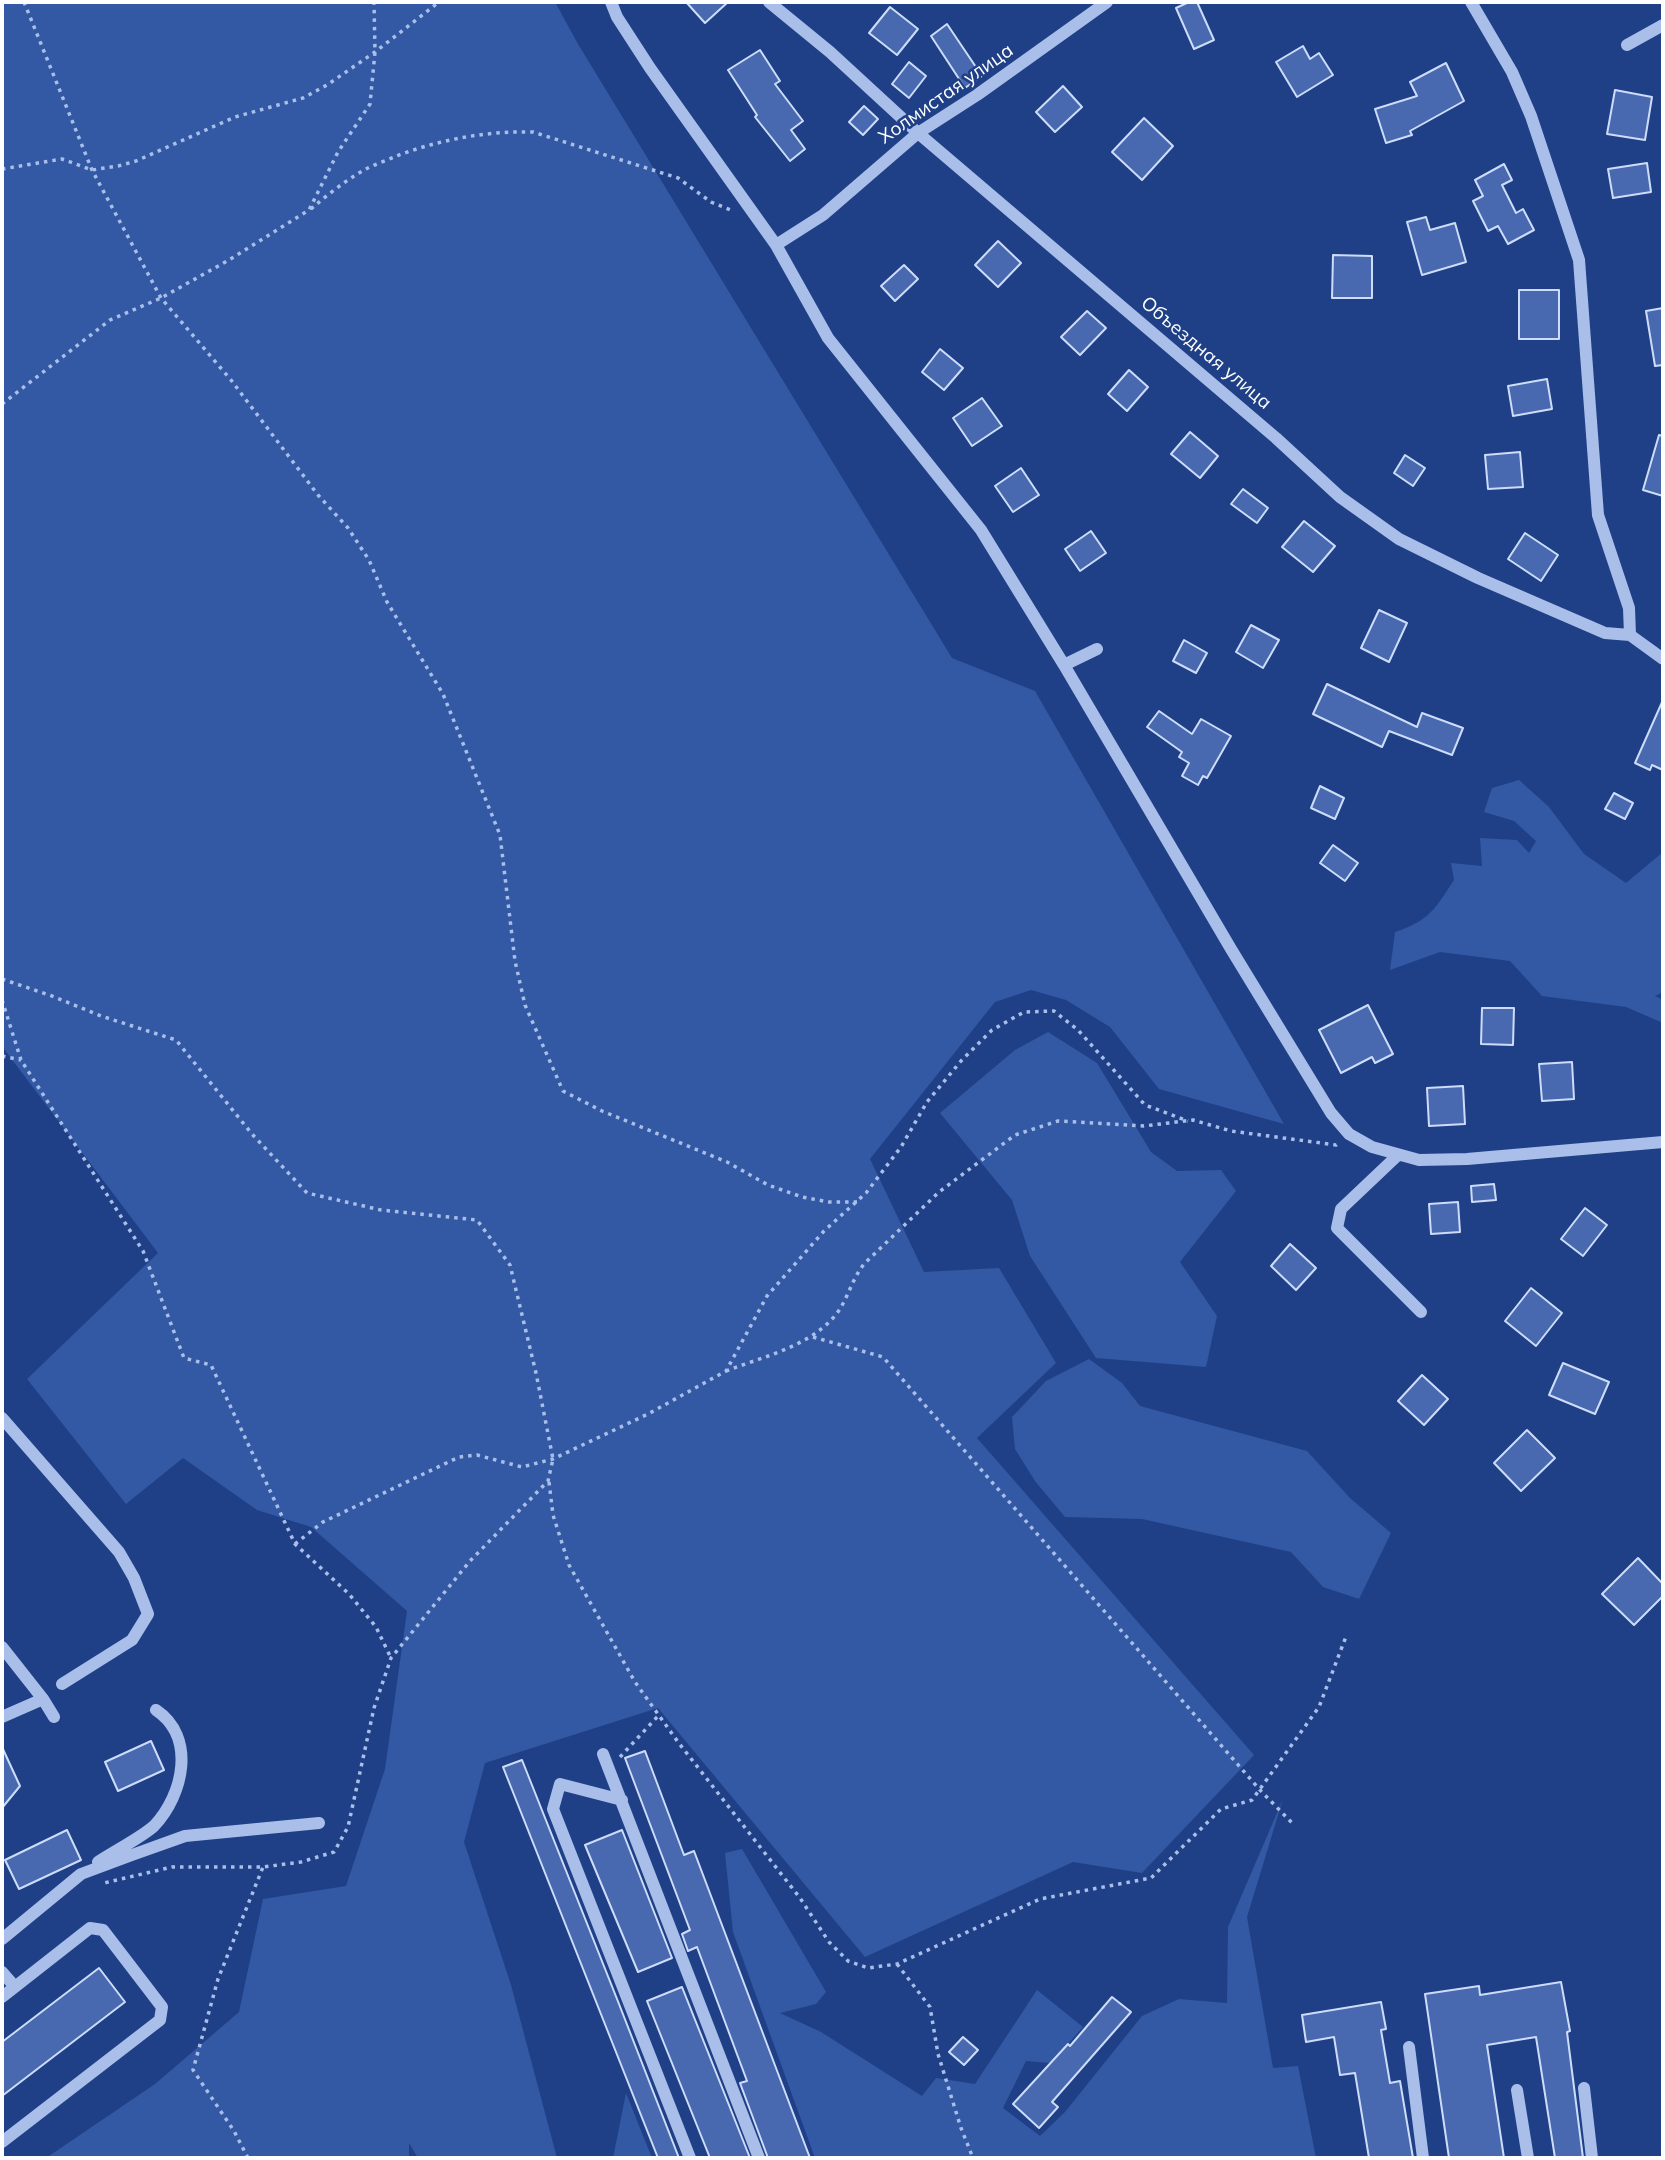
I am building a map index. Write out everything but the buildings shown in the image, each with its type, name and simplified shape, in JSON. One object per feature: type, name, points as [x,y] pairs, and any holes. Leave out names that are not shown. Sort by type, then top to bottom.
[{"type":"street","points":[[611,2],[617,18],[650,68],[776,245],[828,338],[981,530],[1064,665],[1231,950],[1331,1113],[1349,1134],[1371,1147],[1419,1160],[1467,1160],[1663,1142]]},
{"type":"street","name":"Объездная улица","points":[[769,2],[1340,496],[1389,532],[1478,578],[1605,633],[1630,635],[1663,659]]},
{"type":"street","name":"Холмистая улица","points":[[776,245],[823,215],[918,133],[998,81],[1107,2]]},
{"type":"street","points":[[1471,2],[1512,72],[1531,116],[1579,260],[1598,515],[1629,608],[1630,635]]},
{"type":"street","points":[[1627,45],[1663,25]]},
{"type":"street","points":[[1064,665],[1097,649]]},
{"type":"street","points":[[1398,1155],[1341,1209],[1337,1228],[1421,1312]]},
{"type":"street","points":[[2,1418],[119,1552],[134,1578],[148,1614],[132,1640],[62,1684]]},
{"type":"street","points":[[2,1647],[54,1717]]},
{"type":"street","points":[[2,1717],[43,1699]]},
{"type":"street","points":[[2,1939],[81,1874],[153,1826],[173,1796],[182,1765],[180,1736],[169,1718],[156,1710]]},
{"type":"street","points":[[603,1754],[759,2158]]},
{"type":"street","points":[[621,1800],[560,1784],[553,1809],[690,2158]]},
{"type":"street","points":[[81,1874],[186,1836],[319,1823]]},
{"type":"street","points":[[2,1997],[90,1928],[103,1930],[162,2007],[160,2021],[2,2141]]},
{"type":"street","points":[[2,1972],[15,1987]]},
{"type":"street","points":[[1409,2047],[1423,2158]]},
{"type":"street","points":[[1584,2088],[1592,2158]]},
{"type":"street","points":[[1517,2091],[1528,2158]]},
{"type":"path","points":[[24,2],[92,170],[161,298],[231,380],[318,495],[348,528],[369,560],[387,603],[443,694],[499,835],[515,961],[525,1005],[563,1091],[601,1111],[727,1162],[768,1185],[802,1197],[829,1202],[857,1202]]},
{"type":"path","points":[[309,210],[338,152],[370,104],[375,52],[374,2]]},
{"type":"path","points":[[2,169],[62,159],[92,170],[136,161],[235,117],[303,98],[375,52],[439,2]]},
{"type":"path","points":[[2,404],[110,320],[161,298],[229,260],[309,210],[330,192],[365,169],[436,142],[471,135],[510,131],[533,132],[678,178],[711,202],[758,220]]},
{"type":"path","points":[[2,979],[101,1016],[176,1040],[253,1134],[307,1193],[381,1210],[477,1220],[510,1265],[554,1459],[548,1481],[553,1515],[569,1565],[635,1682],[800,1898],[829,1942],[848,1961],[868,1968],[897,1964],[1041,1899],[1151,1878],[1220,1809],[1252,1800],[1319,1707],[1348,1634]]},
{"type":"path","points":[[2,1000],[21,1060],[143,1251],[184,1358],[211,1365],[295,1544],[349,1594],[376,1628],[391,1658],[470,1561],[548,1481]]},
{"type":"path","points":[[726,1371],[767,1296],[824,1231],[857,1202],[901,1147],[927,1101],[992,1030],[1024,1012],[1054,1010],[1078,1030],[1145,1105],[1188,1121],[1231,1131],[1336,1145],[1349,1134]]},
{"type":"path","points":[[2,1056],[21,1060]]},
{"type":"path","points":[[295,1544],[323,1522],[459,1457],[477,1455],[522,1467],[554,1459],[648,1414],[726,1371],[813,1337],[835,1316],[857,1272],[866,1262],[939,1192],[1015,1135],[1058,1121],[1144,1126],[1188,1121]]},
{"type":"path","points":[[813,1337],[883,1357],[1260,1790],[1294,1825]]},
{"type":"path","points":[[609,1769],[659,1715]]},
{"type":"path","points":[[248,2158],[193,2070],[218,1979],[263,1867]]},
{"type":"path","points":[[897,1964],[930,2007],[938,2054],[973,2158]]},
{"type":"shaded area","points":[[2,2],[555,2],[952,658],[1035,691],[1284,1124],[1159,1089],[1110,1027],[1066,1000],[1031,990],[995,1002],[870,1159],[924,1272],[999,1268],[1056,1363],[977,1438],[1254,1755],[1142,1873],[1073,1862],[865,1957],[658,1708],[485,1763],[464,1842],[511,1985],[557,2158],[418,2158],[409,2143],[409,2158],[46,2158],[155,2084],[239,2012],[263,1899],[346,1886],[385,1769],[407,1611],[311,1527],[257,1510],[183,1458],[126,1504],[27,1379],[158,1253],[4,1049],[2,1051]]},
{"type":"shaded area","points":[[1519,780],[1549,807],[1584,854],[1626,883],[1663,852],[1663,992],[1655,996],[1663,1000],[1663,1023],[1626,1007],[1542,996],[1510,961],[1440,952],[1390,970],[1395,932],[1424,918],[1436,906],[1454,880],[1451,863],[1482,866],[1480,838],[1517,840],[1529,853],[1536,841],[1514,821],[1484,812],[1492,788]]},
{"type":"shaded area","points":[[1048,1032],[1097,1063],[1151,1152],[1177,1171],[1221,1170],[1236,1191],[1180,1262],[1217,1316],[1206,1367],[1096,1358],[1030,1256],[1012,1200],[940,1113],[1015,1050]]},
{"type":"shaded area","points":[[1089,1359],[1122,1383],[1140,1406],[1307,1451],[1350,1498],[1391,1533],[1359,1599],[1323,1587],[1291,1552],[1142,1519],[1065,1517],[1035,1481],[1015,1449],[1012,1417],[1046,1381]]},
{"type":"shaded area","points":[[1283,1799],[1247,1917],[1273,2068],[1298,2066],[1316,2158],[815,2158],[733,1932],[725,1853],[742,1849],[826,1992],[816,2004],[780,2013],[821,2032],[922,2096],[936,2078],[975,2084],[1037,1990],[1083,2027],[1051,2063],[1026,2061],[1003,2108],[1040,2136],[1065,2112],[1142,2016],[1179,1999],[1227,2003],[1228,1927]]},
{"type":"shaded area","points":[[626,2093],[652,2158],[613,2158]]}]
